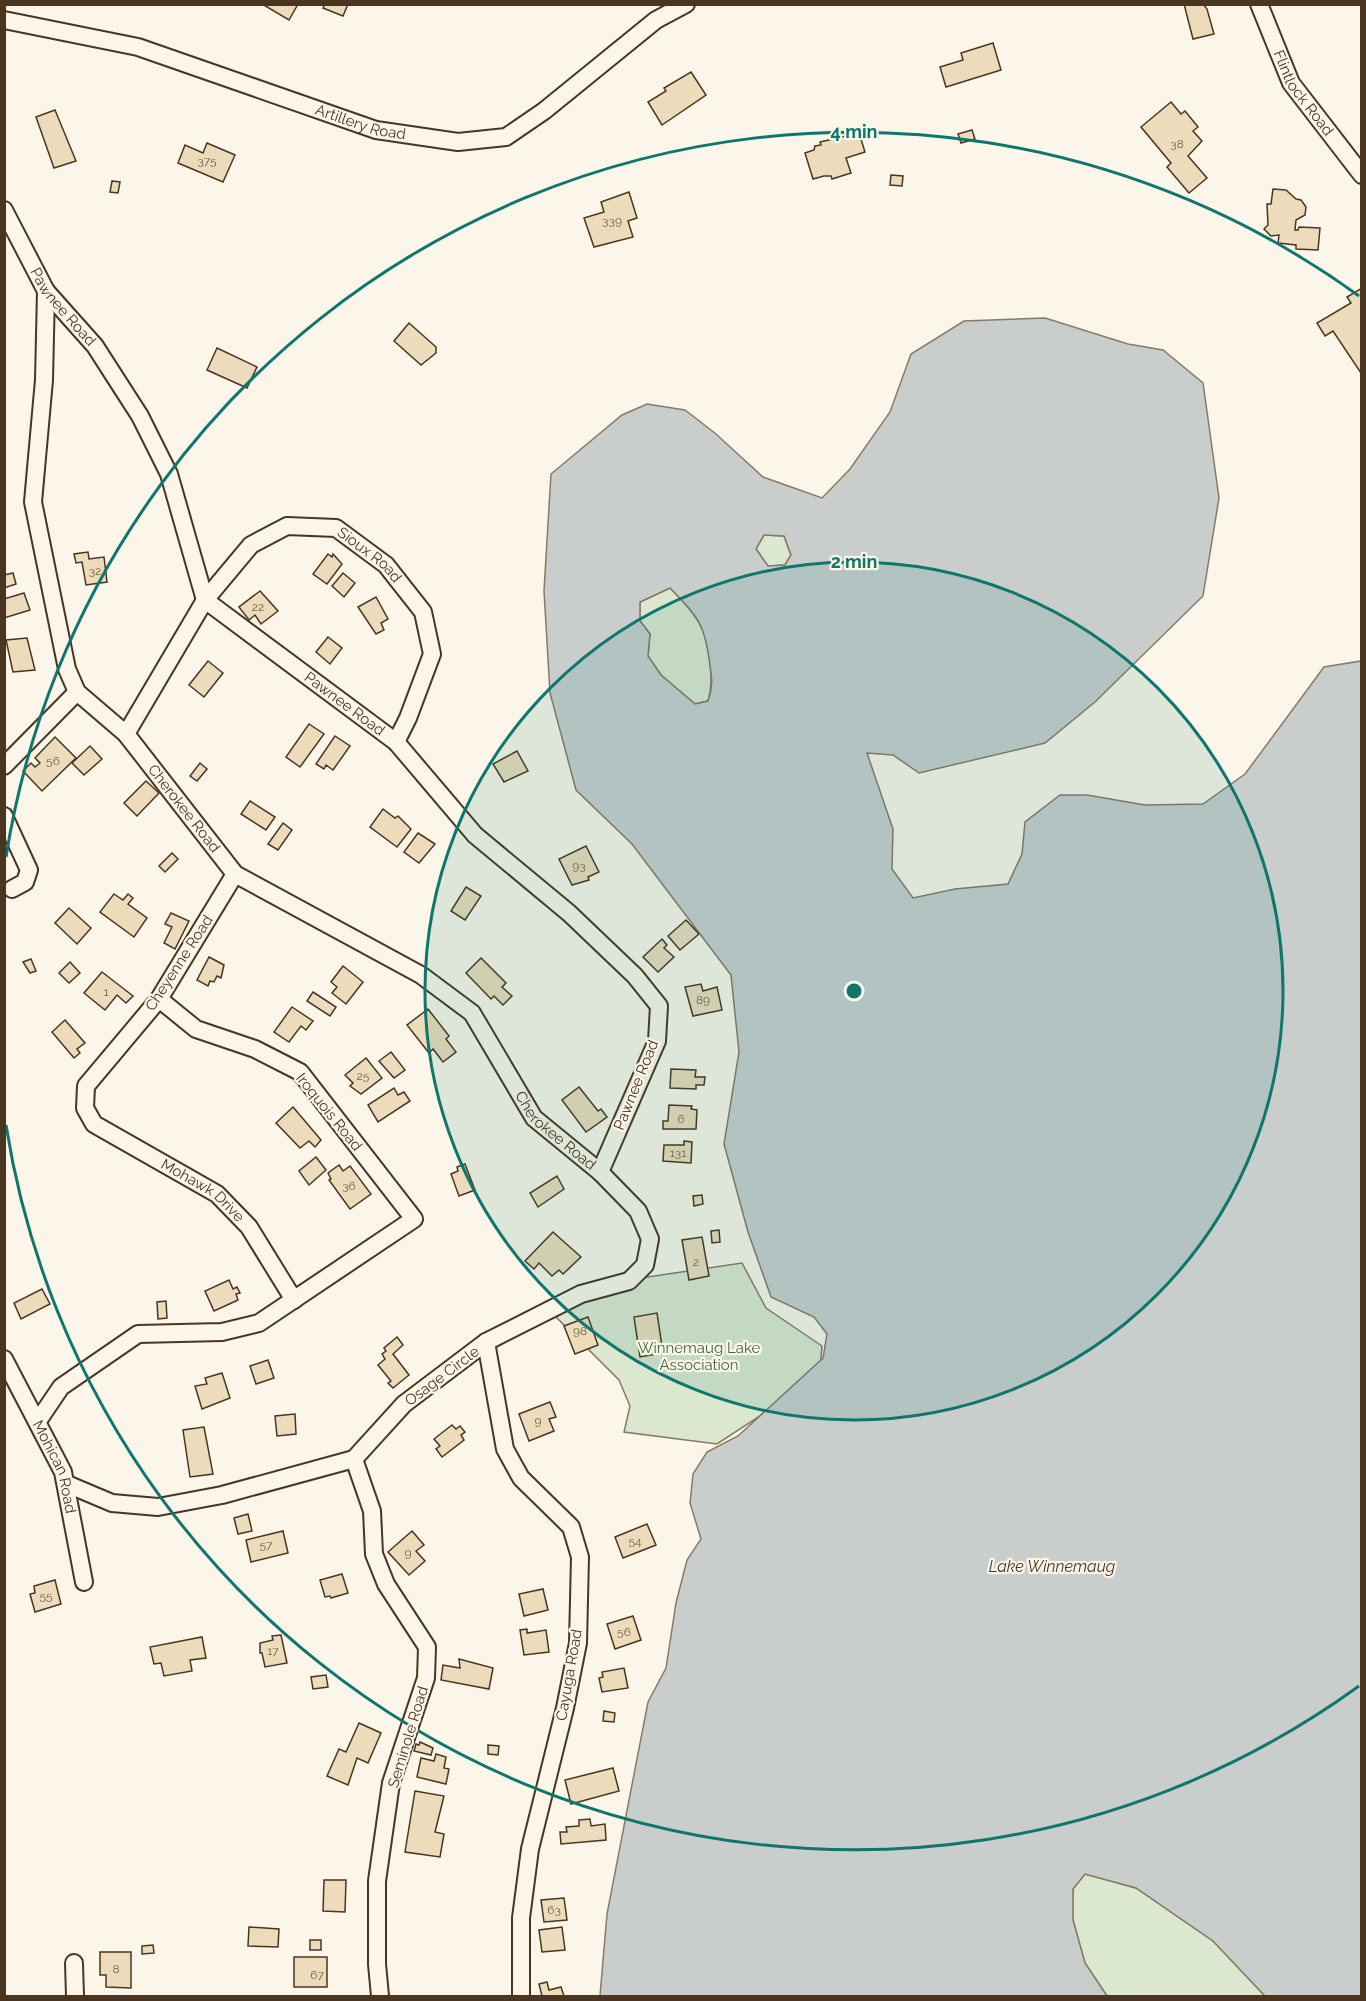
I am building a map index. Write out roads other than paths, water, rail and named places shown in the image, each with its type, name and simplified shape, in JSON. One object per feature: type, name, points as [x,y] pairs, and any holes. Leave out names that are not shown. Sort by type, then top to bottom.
[{"type":"street","name":"Artillery Road","points":[[4,20],[138,47],[376,130],[458,142],[506,137],[544,111],[656,20],[686,4]]},
{"type":"street","name":"Flintlock Road","points":[[1259,4],[1292,83],[1362,175]]},
{"type":"street","name":"Pawnee Road","points":[[4,210],[46,291],[95,346],[140,416],[169,474],[205,600],[396,742],[474,835],[569,913],[635,976],[659,1006],[657,1041],[600,1172]]},
{"type":"street","name":"Cherokee Road","points":[[46,291],[44,380],[33,502],[67,669],[77,692],[126,734],[235,874],[421,975],[472,1013],[534,1118],[600,1172]]},
{"type":"street","name":"Sioux Road","points":[[126,734],[205,600],[251,545],[287,525],[336,528],[386,565],[423,612],[432,654],[408,718],[396,742]]},
{"type":"street","points":[[4,765],[77,692]]},
{"type":"street","points":[[4,816],[28,870],[25,882],[12,889]]},
{"type":"street","name":"Cheyenne Road","points":[[85,1108],[86,1086],[159,999],[235,874]]},
{"type":"street","name":"Iroquois Road","points":[[159,999],[196,1029],[255,1050],[300,1072],[414,1219],[294,1300]]},
{"type":"street","name":"Mohawk Drive","points":[[85,1108],[94,1124],[216,1194],[249,1227],[294,1300]]},
{"type":"street","name":"Osage Circle","points":[[354,1459],[404,1404],[486,1342],[581,1294],[629,1281],[645,1265],[650,1239],[638,1211],[600,1172]]},
{"type":"street","points":[[38,1421],[61,1387],[138,1334],[222,1332],[260,1323],[294,1300]]},
{"type":"street","name":"Cayuga Road","points":[[486,1342],[504,1449],[521,1478],[571,1527],[580,1557],[578,1643],[565,1708],[530,1849],[521,1918],[521,1996]]},
{"type":"street","name":"Mohican Road","points":[[4,1359],[38,1421],[67,1484],[84,1582]]},
{"type":"street","points":[[67,1484],[112,1503],[158,1507],[222,1495],[354,1459]]},
{"type":"street","name":"Seminole Road","points":[[354,1459],[372,1510],[374,1554],[386,1584],[427,1647],[426,1678],[391,1783],[376,1881],[376,1964],[380,1996]]},
{"type":"street","points":[[74,1963],[75,1996]]},
{"type":"water","name":"Lake Winnemaug","points":[[1045,318],[1128,344],[1163,350],[1203,383],[1219,498],[1203,596],[1095,702],[1045,743],[919,773],[893,755],[867,753],[893,829],[892,869],[913,898],[955,889],[1008,884],[1022,854],[1025,822],[1060,795],[1087,795],[1145,805],[1203,804],[1245,774],[1324,667],[1361,661],[1361,1996],[1265,1996],[1213,1941],[1136,1888],[1085,1874],[1073,1889],[1073,1920],[1085,1963],[1107,1996],[600,1996],[607,1914],[648,1702],[666,1668],[676,1603],[687,1560],[701,1539],[690,1503],[693,1474],[707,1452],[738,1436],[823,1358],[827,1334],[814,1317],[771,1297],[748,1232],[724,1144],[739,1052],[731,975],[632,844],[576,790],[550,693],[544,591],[551,474],[622,415],[647,404],[685,410],[716,434],[763,477],[822,498],[850,469],[890,412],[911,354],[964,321]],"holes":[[[764,535],[784,536],[791,555],[785,565],[768,566],[756,549]],[[670,588],[694,614],[703,630],[711,674],[708,701],[695,704],[661,675],[648,656],[650,634],[640,621],[640,602]]]},
{"type":"park label","name":"Winnemaug Lake Association","points":[[699,1356]]}]
